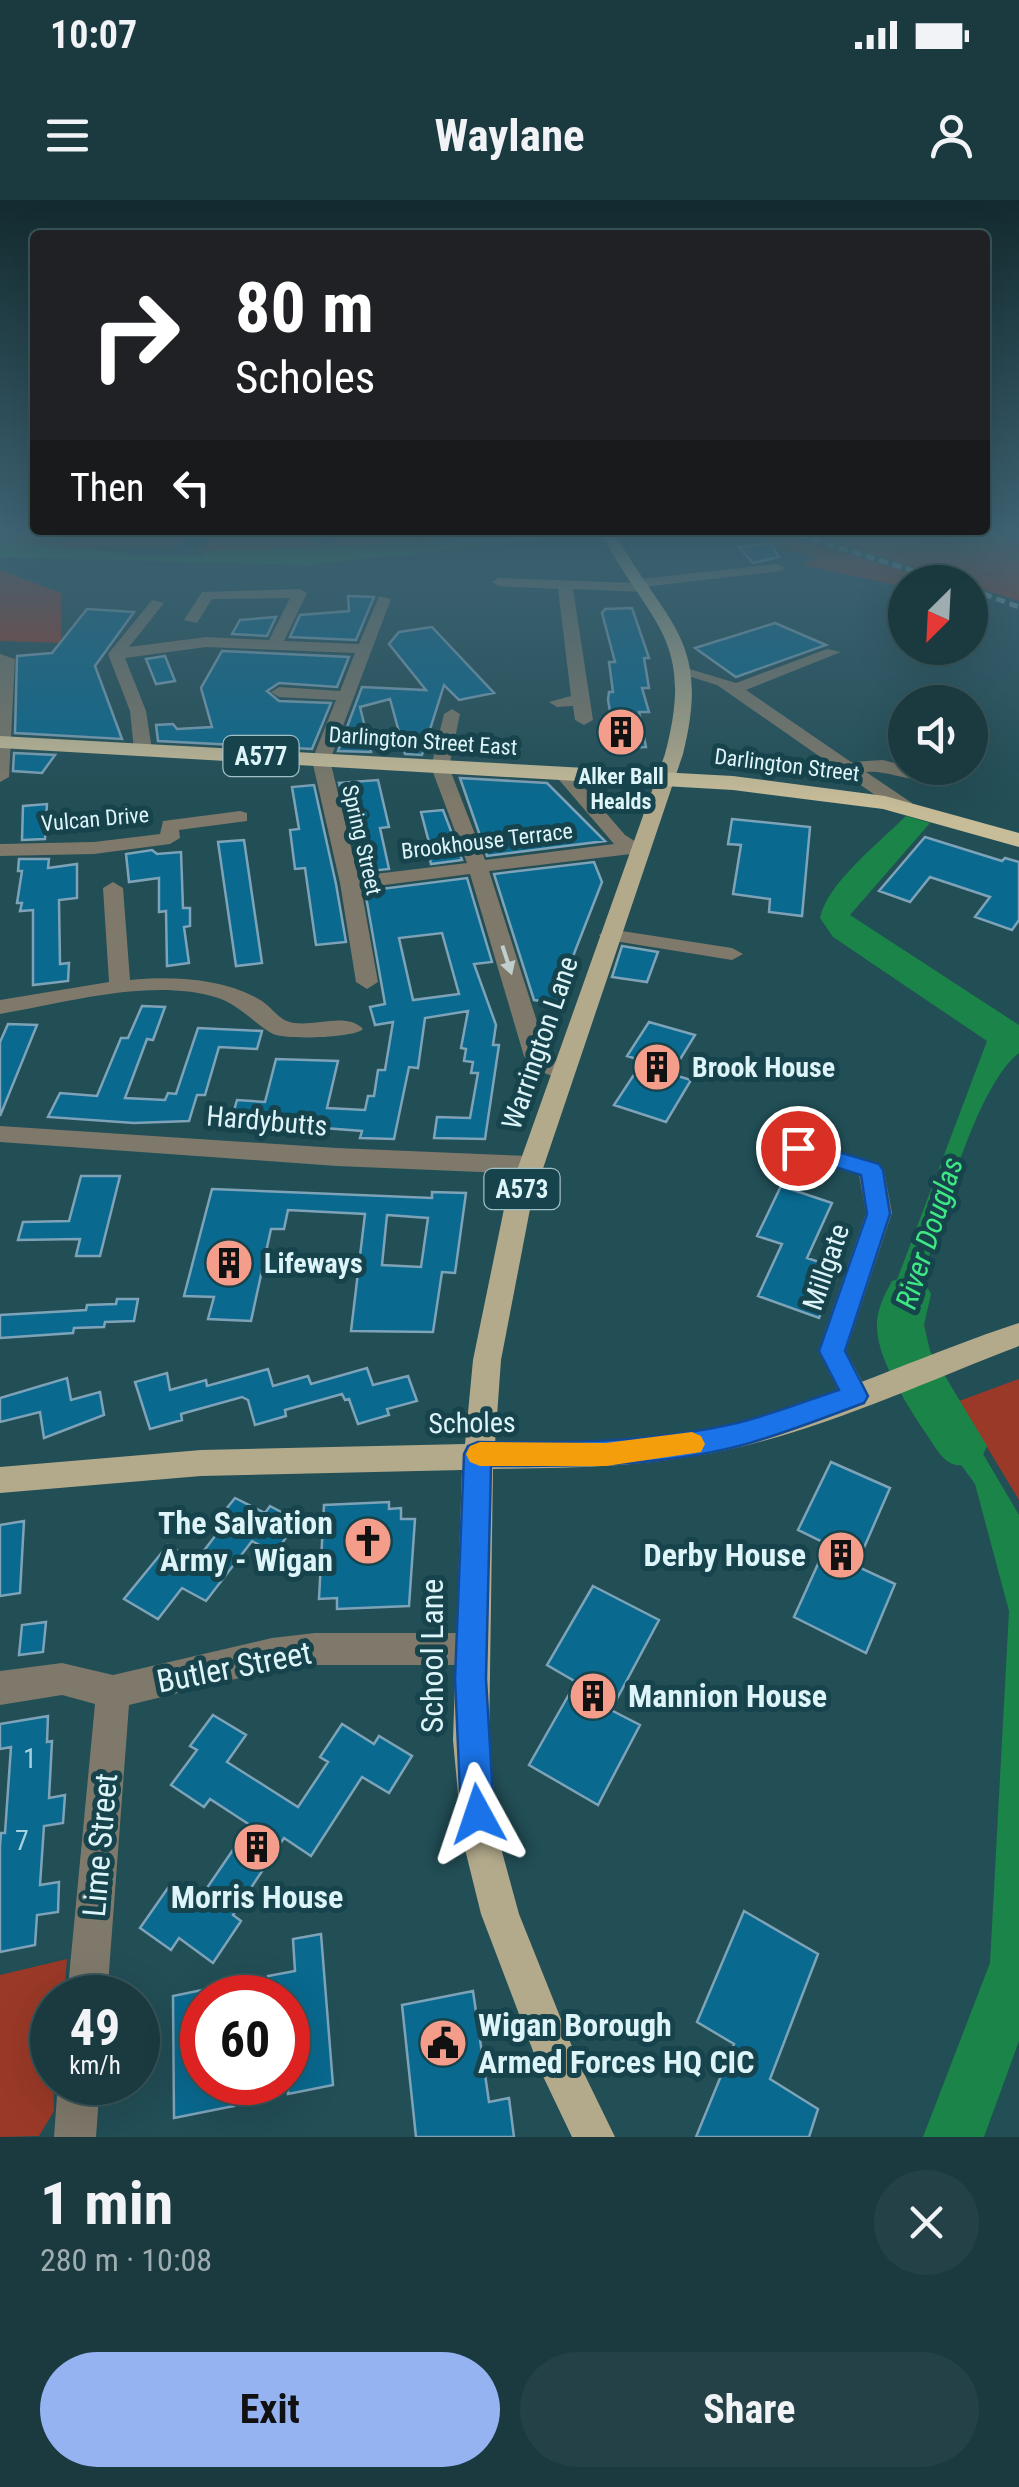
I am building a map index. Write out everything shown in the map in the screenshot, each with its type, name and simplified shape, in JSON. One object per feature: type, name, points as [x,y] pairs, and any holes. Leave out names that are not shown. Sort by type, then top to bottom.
[{"type":"highway","name":"Darlington Street East","points":[[1,742],[664,777]]},
{"type":"highway","name":"Darlington Street","points":[[664,777],[906,803],[1019,840]]},
{"type":"main road","name":"A573","points":[[664,777],[680,734],[684,680],[668,625]]},
{"type":"main road","name":"Warrington Lane","points":[[478,1454],[498,1302],[529,1165],[609,935],[634,849],[664,777]]},
{"type":"main road","name":"Scholes","points":[[0,1480],[201,1463],[606,1454],[662,1449],[739,1434],[855,1396],[1019,1334]]},
{"type":"main road","name":"School Lane","points":[[478,1454],[471,1740],[488,1872],[500,1914],[562,2072],[594,2137]]},
{"type":"street","points":[[116,654],[139,625]]},
{"type":"street","points":[[274,644],[283,625]]},
{"type":"street","name":"Spring Street","points":[[367,982],[350,883],[322,760],[374,625]]},
{"type":"street","points":[[570,625],[584,720]]},
{"type":"street","points":[[116,654],[206,642],[366,649]]},
{"type":"street","points":[[736,690],[833,652]]},
{"type":"street","points":[[116,654],[138,711],[143,750]]},
{"type":"street","points":[[0,776],[4,659]]},
{"type":"street","points":[[684,680],[736,690],[845,768],[906,803],[916,785]]},
{"type":"street","points":[[279,692],[346,696]]},
{"type":"street","points":[[557,702],[580,701]]},
{"type":"street","points":[[452,714],[440,767],[478,867],[536,1056],[547,1066],[562,1070]]},
{"type":"street","points":[[845,768],[888,766]]},
{"type":"street","points":[[563,774],[564,781],[634,849]]},
{"type":"street","name":"Vulcan Drive","points":[[0,850],[94,848],[170,838],[170,825],[240,817]]},
{"type":"street","name":"Brookhouse Terrace","points":[[350,883],[634,849]]},
{"type":"street","points":[[113,888],[120,990]]},
{"type":"street","points":[[609,935],[732,954]]},
{"type":"street","points":[[0,1008],[182,984],[229,992],[269,1015],[282,1029],[352,1029]]},
{"type":"street","name":"Hardybutts","points":[[0,1134],[337,1157],[529,1165]]},
{"type":"street","name":"Millgate","points":[[798,1148],[871,1170],[879,1214],[832,1351],[855,1396]]},
{"type":"street","name":"Butler Street","points":[[0,1688],[62,1680],[113,1692],[272,1654],[314,1649],[471,1649]]},
{"type":"street","name":"Lime Street","points":[[89,1975],[113,1692]]},
{"type":"street","points":[[75,2137],[78,2105]]},
{"type":"shaded area","points":[[0,625],[61,625],[61,643],[0,641]]},
{"type":"shaded area","points":[[1019,1379],[1019,1500],[959,1401]]},
{"type":"shaded area","points":[[67,1959],[66,1975],[30,1975],[30,2105],[54,2105],[39,2136],[0,2137],[0,1975]]},
{"type":"water","points":[[906,816],[930,823],[850,915],[1019,1025],[1019,1053],[1001,1072],[985,1101],[955,1174],[912,1315],[923,1345],[894,1356],[882,1336],[886,1309],[987,1041],[833,937],[820,918],[843,877]]},
{"type":"water","points":[[946,1391],[1019,1515],[1019,2041],[984,2137],[923,2137],[990,1963],[1009,1611],[975,1484],[916,1403]]},
{"type":"building","points":[[74,625],[124,625],[95,666],[122,739],[15,733],[17,656],[52,653]]},
{"type":"building","points":[[237,625],[272,625],[267,636],[232,634]]},
{"type":"building","points":[[295,625],[362,625],[356,640],[290,637]]},
{"type":"building","points":[[605,625],[638,625],[649,658],[644,658],[649,688],[642,688],[649,712],[639,712],[646,747],[608,748],[602,718],[611,717],[609,662],[615,662]]},
{"type":"building","points":[[767,625],[781,625],[826,645],[736,677],[695,648]]},
{"type":"building","points":[[432,627],[494,693],[459,700],[444,685],[422,755],[405,754],[390,699],[360,707],[371,752],[338,751],[362,687],[426,690],[389,644],[399,632]]},
{"type":"building","points":[[222,651],[349,657],[337,687],[279,683],[267,691],[279,701],[331,703],[312,749],[158,741],[156,725],[173,724],[177,729],[212,727],[201,688]]},
{"type":"building","points":[[165,656],[175,681],[156,684],[146,659]]},
{"type":"building","points":[[14,753],[55,755],[42,773],[13,771]]},
{"type":"building","points":[[460,778],[547,783],[605,841],[487,856]]},
{"type":"building","points":[[378,780],[389,827],[380,828],[389,869],[361,872],[339,783]]},
{"type":"building","points":[[314,785],[346,942],[316,945],[305,868],[295,869],[290,830],[299,829],[292,787]]},
{"type":"building","points":[[47,804],[45,839],[22,840],[23,806]]},
{"type":"building","points":[[443,810],[462,860],[431,864],[421,812]]},
{"type":"building","points":[[732,819],[810,827],[802,916],[769,912],[770,899],[733,894],[741,845],[728,844]]},
{"type":"building","points":[[925,837],[1002,861],[1005,858],[1019,862],[1019,920],[1012,930],[975,917],[990,897],[930,877],[910,902],[879,891]]},
{"type":"building","points":[[244,840],[262,963],[236,966],[218,842]]},
{"type":"building","points":[[152,850],[157,854],[181,852],[183,908],[190,908],[190,926],[184,927],[189,963],[167,966],[166,911],[159,912],[159,878],[129,882],[126,854]]},
{"type":"building","points":[[19,859],[49,859],[48,868],[77,864],[77,898],[59,900],[60,964],[69,963],[68,981],[33,985],[33,910],[20,911],[22,903],[17,903],[22,871],[18,871]]},
{"type":"building","points":[[594,862],[602,882],[570,964],[578,965],[563,1004],[534,1000],[494,874]]},
{"type":"building","points":[[467,878],[492,962],[474,964],[496,1025],[493,1045],[499,1045],[485,1139],[434,1138],[437,1117],[470,1118],[478,1073],[471,1073],[473,1062],[464,1061],[466,1049],[461,1048],[468,1011],[425,1018],[418,1068],[409,1067],[394,1139],[360,1138],[362,1131],[231,1121],[237,1100],[265,1102],[276,1059],[338,1061],[327,1108],[365,1110],[368,1096],[374,1096],[378,1070],[385,1070],[393,1022],[375,1025],[370,1007],[385,1004],[365,891]],"holes":[[[442,933],[459,994],[413,1000],[399,938]]]},
{"type":"building","points":[[622,946],[658,952],[647,982],[612,977]]},
{"type":"building","points":[[142,1006],[165,1007],[153,1040],[147,1039],[125,1098],[165,1100],[168,1093],[176,1094],[198,1028],[262,1031],[257,1049],[219,1047],[205,1095],[197,1095],[189,1121],[134,1123],[48,1117],[60,1093],[97,1096],[121,1038],[128,1038]]},
{"type":"building","name":"Brook House","points":[[649,1022],[695,1035],[671,1074],[691,1080],[666,1122],[614,1105],[643,1061],[627,1056]]},
{"type":"building","points":[[8,1024],[37,1025],[0,1116],[0,1042]]},
{"type":"building","points":[[81,1176],[120,1176],[100,1256],[76,1256],[80,1239],[18,1240],[23,1222],[69,1221]]},
{"type":"building","points":[[781,1186],[832,1203],[807,1258],[840,1269],[819,1318],[758,1296],[782,1244],[757,1236]]},
{"type":"building","points":[[212,1189],[432,1198],[432,1192],[466,1193],[455,1273],[442,1272],[433,1332],[351,1331],[365,1214],[288,1210],[284,1229],[271,1229],[251,1321],[208,1319],[214,1297],[184,1296]],"holes":[[[387,1215],[428,1218],[421,1267],[382,1265]]]},
{"type":"building","points":[[117,1299],[138,1299],[134,1321],[74,1328],[73,1333],[0,1338],[0,1315],[86,1310],[87,1305],[116,1304]]},
{"type":"building","points":[[367,1368],[373,1385],[408,1376],[417,1401],[387,1409],[389,1415],[358,1424],[349,1399],[345,1400],[342,1394],[285,1410],[286,1416],[255,1425],[248,1400],[242,1397],[181,1414],[182,1420],[150,1429],[135,1382],[167,1373],[170,1390],[206,1380],[207,1386],[268,1369],[273,1386],[308,1376],[311,1384]]},
{"type":"building","points":[[67,1378],[71,1400],[100,1392],[104,1415],[44,1438],[40,1412],[0,1422],[0,1398]]},
{"type":"building","name":"Derby House","points":[[831,1462],[890,1488],[856,1566],[895,1584],[866,1653],[794,1617],[827,1544],[798,1530]]},
{"type":"building","points":[[235,1498],[265,1513],[270,1506],[298,1521],[275,1553],[252,1541],[206,1601],[182,1588],[158,1619],[124,1599],[168,1545],[196,1561],[222,1527],[215,1523]]},
{"type":"building","name":"The Salvation Army - Wigan","points":[[389,1502],[389,1509],[401,1508],[401,1519],[415,1519],[409,1606],[337,1609],[337,1598],[319,1599],[324,1505]]},
{"type":"building","points":[[24,1521],[20,1593],[0,1596],[0,1525]]},
{"type":"building","name":"Mannion House","points":[[593,1586],[659,1620],[611,1710],[640,1725],[598,1805],[529,1765],[576,1682],[547,1665]]},
{"type":"building","points":[[46,1622],[43,1652],[19,1655],[22,1625]]},
{"type":"building","name":"Morris House","points":[[213,1715],[246,1735],[227,1762],[298,1807],[328,1762],[320,1757],[342,1724],[374,1744],[379,1736],[412,1756],[389,1793],[362,1777],[311,1856],[284,1838],[233,1915],[241,1921],[213,1963],[179,1938],[171,1950],[140,1928],[170,1885],[196,1904],[250,1825],[210,1799],[204,1807],[171,1785],[197,1750],[190,1746]]},
{"type":"building","points":[[48,1716],[47,1742],[52,1741],[49,1798],[65,1795],[63,1823],[44,1826],[40,1885],[59,1882],[58,1912],[37,1915],[35,1945],[0,1952],[0,1846],[1,1833],[5,1833],[11,1747],[0,1749],[0,1724]]},
{"type":"building","points":[[744,1911],[818,1954],[770,2079],[818,2109],[809,2137],[696,2137],[734,2044],[697,2022]]},
{"type":"building","points":[[321,1934],[333,2085],[310,2090],[310,1975],[273,1975],[295,1971],[293,1939]]},
{"type":"building","name":"Wigan Borough Armed Forces HQ CIC","points":[[473,1991],[489,2102],[509,2098],[514,2137],[416,2137],[402,2005]]},
{"type":"building","points":[[180,1995],[180,2105],[234,2106],[174,2118],[173,1996]]},
{"type":"waterway","name":"River Douglas","points":[[908,1294],[900,1325],[906,1351],[962,1446]]},
{"type":"slow traffic","points":[[480,1454],[606,1454],[692,1444]]},
{"type":"place","name":"Alker Ball Healds","points":[[621,732]]},
{"type":"place","name":"Brook House","points":[[657,1067]]},
{"type":"place","name":"Lifeways","points":[[229,1263]]},
{"type":"place","name":"The Salvation Army - Wigan","points":[[368,1541]]},
{"type":"place","name":"Derby House","points":[[841,1555]]},
{"type":"place","name":"Mannion House","points":[[593,1696]]},
{"type":"place","name":"Morris House","points":[[257,1847]]},
{"type":"place","name":"Wigan Borough Armed Forces HQ CIC","points":[[443,2043]]},
{"type":"route","points":[[478,1814],[471,1740],[478,1454],[606,1454],[662,1449],[739,1434],[855,1396],[832,1351],[879,1214],[871,1170],[798,1148]]}]
